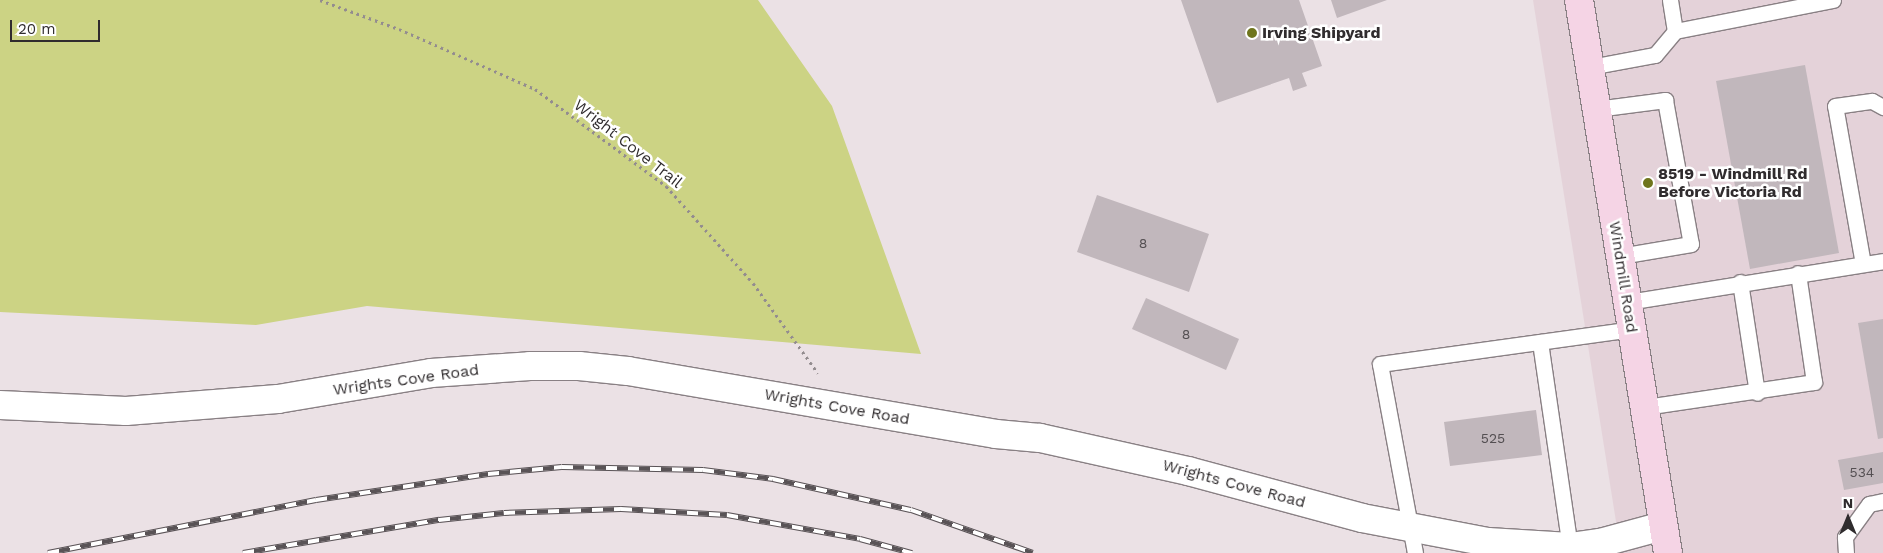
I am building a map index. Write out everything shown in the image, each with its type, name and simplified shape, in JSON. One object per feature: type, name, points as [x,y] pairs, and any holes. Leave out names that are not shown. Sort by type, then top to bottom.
[{"type":"main road","name":"Windmill Road","points":[[1579,0],[1668,553]]},
{"type":"street","name":"Wrights Cove Road","points":[[0,406],[145,409],[278,399],[431,373],[530,366],[628,371],[844,408],[1040,438],[1412,540],[1488,542],[1539,550],[1600,543],[1663,526]]},
{"type":"lane","points":[[1670,0],[1675,31]]},
{"type":"lane","points":[[1590,67],[1655,56],[1675,31],[1833,0]]},
{"type":"lane","points":[[1596,109],[1665,100],[1691,244],[1620,256]]},
{"type":"lane","points":[[1863,264],[1835,106],[1872,101],[1883,107]]},
{"type":"lane","points":[[1628,302],[1740,282],[1883,261]]},
{"type":"lane","points":[[1645,407],[1757,393],[1814,382],[1798,273]]},
{"type":"lane","points":[[1740,282],[1757,393]]},
{"type":"lane","points":[[1412,540],[1380,364],[1632,330]]},
{"type":"lane","points":[[1540,342],[1570,547]]},
{"type":"lane","points":[[1846,553],[1845,537],[1870,504],[1883,501]]},
{"type":"path","name":"Wright Cove Trail","points":[[320,0],[399,28],[535,89],[666,186],[753,283],[844,408]]},
{"type":"shaded area","points":[[1533,0],[1883,0],[1883,553],[1621,553]]},
{"type":"green space","points":[[0,0],[758,0],[832,106],[921,354],[367,306],[256,325],[0,312]]},
{"type":"building","name":"Irving Shipyard","points":[[1181,0],[1299,0],[1322,66],[1302,73],[1307,86],[1293,91],[1289,78],[1217,103]]},
{"type":"building","name":"Irving Shipyard","points":[[1331,0],[1387,0],[1337,18]]},
{"type":"building","points":[[1805,65],[1839,253],[1750,269],[1716,81]]},
{"type":"building","points":[[1097,195],[1209,234],[1189,292],[1077,252]]},
{"type":"building","points":[[1146,298],[1239,339],[1226,370],[1132,329]]},
{"type":"building","points":[[1883,319],[1883,438],[1878,439],[1858,323]]},
{"type":"building","points":[[1536,410],[1542,455],[1450,466],[1444,422]]},
{"type":"building","points":[[1883,452],[1883,483],[1844,490],[1838,460]]},
{"type":"railway","points":[[48,553],[316,500],[488,474],[562,467],[703,470],[773,479],[911,510],[1033,553]]},
{"type":"railway","points":[[243,553],[439,520],[504,513],[621,509],[727,515],[860,539],[912,553]]},
{"type":"place","name":"Irving Shipyard","points":[[1252,33]]},
{"type":"place","name":"8519 - Windmill Rd Before Victoria Rd","points":[[1648,183]]}]
